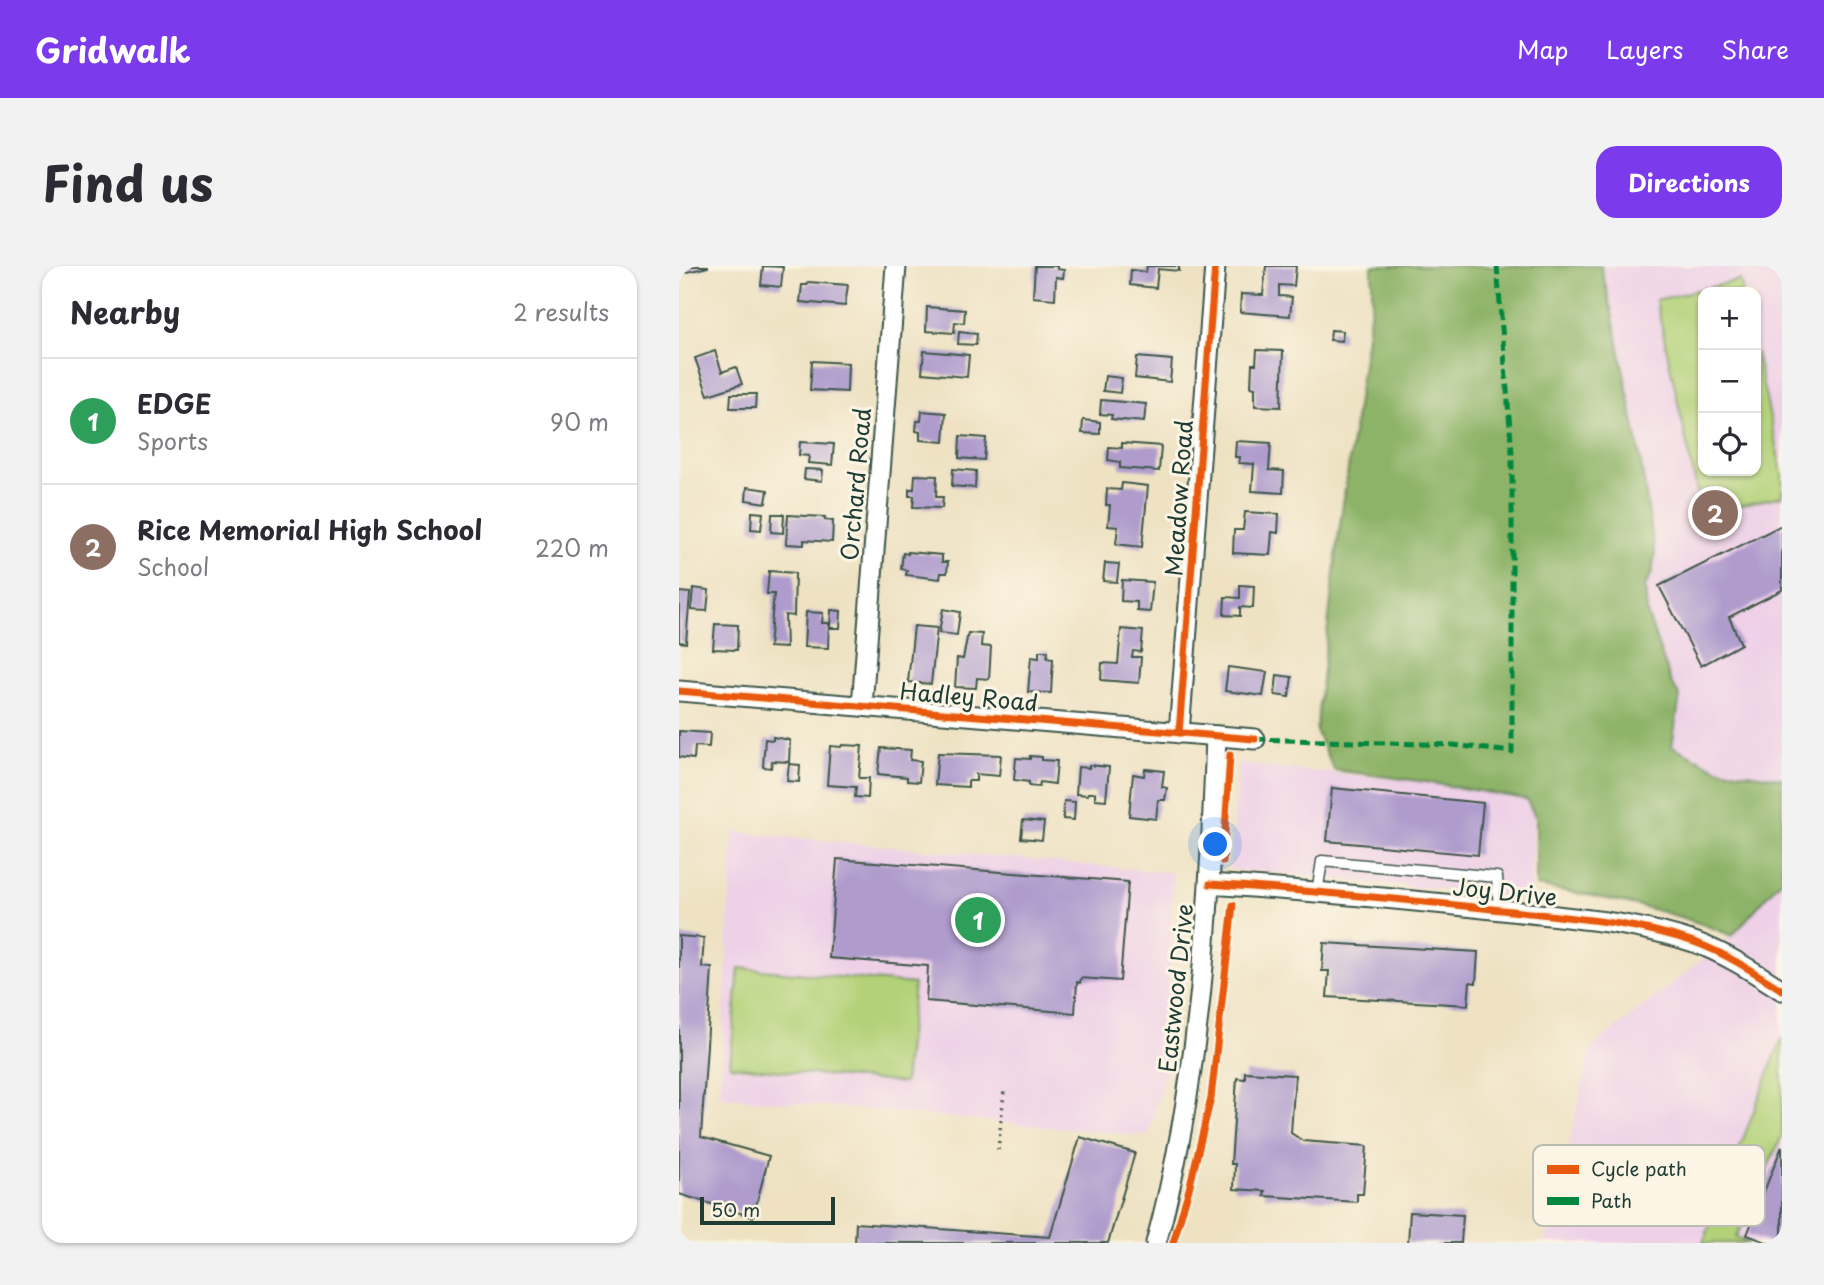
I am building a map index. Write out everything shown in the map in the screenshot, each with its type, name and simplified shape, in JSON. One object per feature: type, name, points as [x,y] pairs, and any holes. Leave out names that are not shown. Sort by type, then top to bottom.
[{"type":"street","name":"Orchard Road","points":[[862,706],[897,266]]},
{"type":"street","name":"Meadow Road","points":[[1179,733],[1215,266]]},
{"type":"street","name":"Hadley Road","points":[[679,691],[1255,739]]},
{"type":"street","name":"Eastwood Drive","points":[[1156,1243],[1190,1078],[1210,884],[1216,736]]},
{"type":"street","name":"Joy Drive","points":[[1210,884],[1499,910],[1648,929],[1695,943],[1725,956],[1782,990]]},
{"type":"lane","points":[[1317,893],[1322,861],[1497,877],[1499,910]]},
{"type":"path","points":[[998,1150],[1003,1092]]},
{"type":"shaded area","points":[[1601,266],[1782,266],[1782,778],[1718,769],[1672,746],[1680,697],[1671,682],[1647,613],[1645,586],[1652,573],[1655,554],[1639,450]]},
{"type":"shaded area","points":[[1239,764],[1535,793],[1530,898],[1230,869]]},
{"type":"shaded area","points":[[733,832],[1173,873],[1166,1070],[1148,1136],[720,1096]]},
{"type":"shaded area","points":[[1782,879],[1782,1243],[1546,1243],[1550,1226],[1765,1226],[1765,1145],[1569,1145],[1591,1048],[1732,936]]},
{"type":"green space","points":[[1372,266],[1601,266],[1639,450],[1655,554],[1652,573],[1645,586],[1647,613],[1671,682],[1680,697],[1672,746],[1718,769],[1782,778],[1782,879],[1732,936],[1660,911],[1536,886],[1536,818],[1526,799],[1334,770],[1316,731],[1338,539],[1372,301]]},
{"type":"green space","points":[[1740,280],[1742,287],[1711,287]]},
{"type":"green space","points":[[1698,290],[1698,476],[1761,476],[1761,375],[1782,473],[1782,496],[1702,514],[1656,300]]},
{"type":"green space","points":[[739,968],[914,984],[904,1083],[730,1066]]},
{"type":"green space","points":[[1782,1038],[1782,1136],[1765,1173],[1765,1145],[1741,1145]]},
{"type":"green space","points":[[1710,1226],[1741,1226],[1736,1237],[1749,1243],[1703,1243]]},
{"type":"building","points":[[679,266],[708,266],[708,267],[679,274]]},
{"type":"building","points":[[763,266],[783,267],[781,287],[761,285]]},
{"type":"building","points":[[1035,266],[1057,266],[1057,269],[1064,270],[1063,278],[1056,277],[1055,299],[1033,297]]},
{"type":"building","points":[[1147,266],[1179,266],[1179,271],[1158,269],[1156,288],[1130,285],[1131,270],[1146,272]]},
{"type":"building","points":[[1266,266],[1296,266],[1294,286],[1279,285],[1279,296],[1292,297],[1290,316],[1240,312],[1241,294],[1263,295]]},
{"type":"building","points":[[808,282],[848,285],[845,306],[800,302],[802,285],[807,285]]},
{"type":"building","points":[[927,307],[965,310],[964,323],[955,322],[954,333],[926,331]]},
{"type":"building","points":[[1331,330],[1343,331],[1342,341],[1330,340]]},
{"type":"building","points":[[959,332],[977,334],[976,345],[958,344]]},
{"type":"building","points":[[1257,350],[1283,351],[1281,407],[1255,406],[1255,388],[1251,387],[1252,364],[1256,364]]},
{"type":"building","points":[[715,351],[722,372],[736,367],[742,384],[708,395],[695,358]]},
{"type":"building","points":[[924,351],[969,355],[967,377],[922,373]]},
{"type":"building","points":[[1137,357],[1172,360],[1170,382],[1135,378]]},
{"type":"building","points":[[812,361],[848,363],[847,392],[810,390]]},
{"type":"building","points":[[1105,376],[1122,378],[1120,393],[1103,391]]},
{"type":"building","points":[[731,394],[756,394],[755,408],[730,408]]},
{"type":"building","points":[[1101,400],[1146,404],[1144,422],[1111,419],[1112,415],[1100,414]]},
{"type":"building","points":[[922,411],[946,413],[944,442],[920,440],[920,432],[916,431]]},
{"type":"building","points":[[1083,420],[1100,422],[1100,434],[1082,433]]},
{"type":"building","points":[[960,436],[986,438],[984,460],[959,458]]},
{"type":"building","points":[[1236,441],[1271,443],[1269,470],[1284,471],[1283,493],[1252,491],[1254,464],[1239,463],[1240,457],[1235,457]]},
{"type":"building","points":[[800,442],[834,444],[832,465],[808,463],[809,456],[799,455]]},
{"type":"building","points":[[1122,443],[1161,446],[1159,471],[1120,468],[1120,462],[1108,460],[1109,447],[1122,448]]},
{"type":"building","points":[[805,469],[823,470],[822,481],[804,479]]},
{"type":"building","points":[[953,469],[976,471],[975,488],[952,486]]},
{"type":"building","points":[[915,475],[937,476],[936,497],[943,497],[942,508],[913,507],[914,496],[909,496],[909,489],[914,489]]},
{"type":"building","points":[[1122,483],[1148,486],[1142,547],[1116,544],[1118,527],[1108,526],[1110,505],[1106,505],[1107,489],[1121,490]]},
{"type":"building","points":[[747,487],[768,490],[766,503],[746,500]]},
{"type":"building","points":[[752,512],[763,513],[761,530],[751,529]]},
{"type":"building","points":[[1245,512],[1279,514],[1278,533],[1272,532],[1270,555],[1233,553],[1234,530],[1243,530]]},
{"type":"building","points":[[772,514],[784,514],[783,533],[771,532]]},
{"type":"building","points":[[788,515],[825,517],[825,520],[833,521],[832,542],[804,540],[804,545],[786,544]]},
{"type":"building","points":[[1782,525],[1782,590],[1729,617],[1741,644],[1701,666],[1659,586]]},
{"type":"building","points":[[903,553],[942,555],[942,562],[948,562],[947,573],[941,573],[940,579],[906,575],[907,570],[901,569]]},
{"type":"building","points":[[1105,563],[1119,564],[1117,582],[1103,581]]},
{"type":"building","points":[[769,571],[795,573],[794,616],[785,615],[786,648],[769,647],[774,594],[767,594]]},
{"type":"building","points":[[1122,580],[1153,582],[1150,612],[1137,611],[1137,602],[1121,601]]},
{"type":"building","points":[[1240,585],[1254,586],[1253,608],[1240,607],[1240,616],[1224,615],[1225,597],[1240,598]]},
{"type":"building","points":[[693,588],[709,590],[707,611],[691,610]]},
{"type":"building","points":[[679,592],[690,593],[686,643],[679,642]]},
{"type":"building","points":[[943,609],[960,612],[957,635],[939,633]]},
{"type":"building","points":[[831,610],[841,611],[840,628],[830,628]]},
{"type":"building","points":[[806,612],[823,613],[822,623],[829,623],[828,648],[804,647]]},
{"type":"building","points":[[715,624],[738,625],[737,650],[713,649]]},
{"type":"building","points":[[914,626],[937,628],[931,684],[908,682]]},
{"type":"building","points":[[1121,629],[1143,631],[1141,652],[1133,651],[1132,657],[1141,657],[1139,683],[1101,680],[1102,663],[1118,664]]},
{"type":"building","points":[[968,633],[982,634],[981,646],[991,647],[989,679],[977,678],[976,688],[955,687],[957,658],[963,659]]},
{"type":"building","points":[[1039,651],[1048,651],[1047,658],[1053,659],[1051,693],[1028,692],[1031,657],[1039,658]]},
{"type":"building","points":[[1228,667],[1267,672],[1263,696],[1225,691]]},
{"type":"building","points":[[1277,675],[1292,677],[1289,697],[1275,695]]},
{"type":"building","points":[[679,731],[710,733],[709,747],[695,746],[694,759],[679,757]]},
{"type":"building","points":[[773,737],[790,740],[789,762],[772,761],[771,768],[763,767],[765,739],[773,740]]},
{"type":"building","points":[[830,746],[862,746],[859,778],[869,778],[868,798],[855,797],[856,787],[827,785]]},
{"type":"building","points":[[881,748],[911,750],[910,760],[921,761],[919,782],[907,781],[907,777],[878,774]]},
{"type":"building","points":[[938,753],[1001,755],[999,776],[976,774],[976,781],[968,781],[968,787],[935,785]]},
{"type":"building","points":[[1030,756],[1057,761],[1055,784],[1040,782],[1039,787],[1029,786],[1029,782],[1014,780],[1016,758],[1030,759]]},
{"type":"building","points":[[789,764],[800,765],[799,782],[787,781]]},
{"type":"building","points":[[1089,765],[1109,767],[1106,800],[1095,799],[1095,793],[1076,794],[1078,767],[1089,768]]},
{"type":"building","points":[[1145,769],[1164,771],[1162,787],[1167,788],[1165,800],[1158,800],[1156,819],[1129,816],[1133,774],[1144,776]]},
{"type":"building","points":[[1332,788],[1483,803],[1478,855],[1327,841]]},
{"type":"building","points":[[1064,801],[1075,802],[1074,820],[1063,819]]},
{"type":"building","points":[[1023,820],[1044,822],[1042,840],[1021,838]]},
{"type":"building","points":[[837,859],[1128,882],[1120,981],[1081,978],[1080,983],[1077,982],[1075,1013],[926,1001],[928,966],[829,958]]},
{"type":"building","points":[[679,936],[704,938],[702,967],[712,968],[701,1137],[769,1156],[753,1217],[679,1194]]},
{"type":"building","points":[[1324,943],[1478,952],[1476,983],[1470,982],[1468,1005],[1327,997],[1329,971],[1322,971]]},
{"type":"building","points":[[1245,1072],[1295,1075],[1291,1133],[1303,1141],[1367,1146],[1363,1194],[1357,1194],[1357,1202],[1264,1196],[1265,1191],[1234,1189],[1235,1164],[1231,1164],[1237,1078],[1245,1079]]},
{"type":"building","points":[[1080,1137],[1135,1153],[1108,1243],[855,1243],[856,1223],[1050,1237]]},
{"type":"building","points":[[1782,1146],[1782,1243],[1769,1243],[1747,1235],[1751,1226],[1765,1226],[1765,1189]]},
{"type":"building","points":[[1410,1212],[1463,1215],[1461,1243],[1408,1243]]},
{"type":"marked path","points":[[1255,739],[1453,745],[1512,752],[1512,453],[1497,266]]},
{"type":"cycle path","points":[[1179,733],[1215,266]]},
{"type":"cycle path","points":[[679,691],[1255,739]]},
{"type":"cycle path","points":[[1223,862],[1230,755]]},
{"type":"cycle path","points":[[1210,884],[1436,903],[1627,925],[1706,946],[1782,990]]},
{"type":"cycle path","points":[[1173,1243],[1211,1098],[1233,905]]},
{"type":"place","name":"Rice Memorial High School","points":[[1715,513]]},
{"type":"place","name":"EDGE","points":[[978,920]]}]
